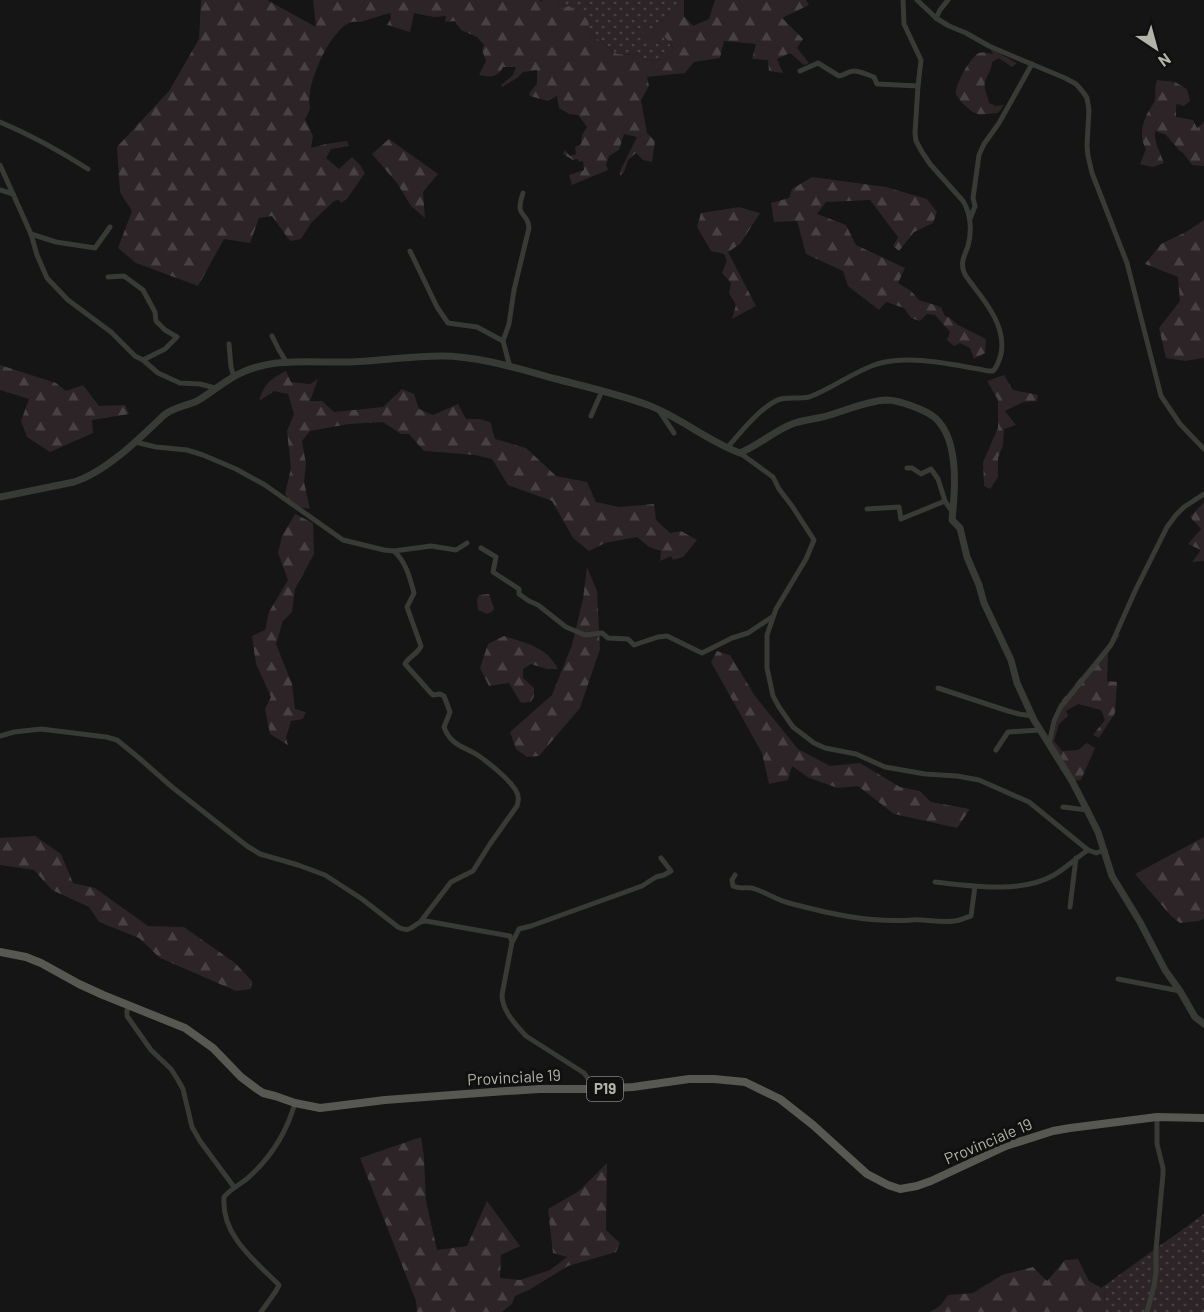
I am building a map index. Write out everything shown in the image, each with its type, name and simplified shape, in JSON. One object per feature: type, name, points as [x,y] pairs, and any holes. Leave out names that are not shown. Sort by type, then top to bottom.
[{"type":"main road","name":"Provinciale 19","points":[[0,952],[26,957],[41,963],[79,984],[190,1031],[213,1048],[241,1077],[257,1089],[295,1103],[320,1108],[385,1100],[506,1091],[633,1087],[714,1079],[745,1082],[780,1099],[813,1125],[867,1174],[900,1189],[931,1181],[999,1149],[1041,1134],[1157,1117],[1204,1118]]},
{"type":"street","points":[[728,447],[746,426],[774,402],[782,399],[809,397],[878,364],[923,361],[989,371],[996,368],[1002,349],[999,328],[989,308],[966,276],[962,264],[970,236],[970,219],[966,207],[930,164],[916,141],[921,60],[904,24],[903,0]]},
{"type":"street","points":[[917,0],[936,18],[949,26],[1080,87],[1087,98],[1089,110],[1087,145],[1090,164],[1097,189],[1127,263],[1161,396],[1180,424],[1204,449]]},
{"type":"street","points":[[936,18],[939,10],[948,0]]},
{"type":"street","points":[[800,71],[818,63],[839,76],[852,71],[874,77],[877,84],[918,86]]},
{"type":"street","points":[[970,219],[974,210],[974,189],[979,155],[1032,64]]},
{"type":"street","points":[[0,122],[47,145],[88,169]]},
{"type":"street","points":[[0,165],[31,234],[47,278],[72,303],[116,336],[135,356],[158,373],[180,383],[216,388]]},
{"type":"street","points":[[0,190],[13,194]]},
{"type":"street","points":[[510,367],[503,341],[509,324],[514,290],[529,228],[527,220],[519,211],[523,193]]},
{"type":"street","points":[[31,234],[56,242],[95,248],[110,227]]},
{"type":"street","points":[[410,251],[437,307],[448,323],[477,327],[503,341]]},
{"type":"street","points":[[108,277],[124,276],[143,290],[155,312],[156,321],[177,337],[165,349],[142,360]]},
{"type":"street","points":[[272,336],[287,363]]},
{"type":"street","points":[[229,344],[234,376]]},
{"type":"street","points":[[0,498],[84,479],[135,442],[170,411],[198,400],[234,376],[256,367],[287,363],[364,362],[441,356],[510,367],[626,397],[666,412],[740,453],[773,477],[813,540],[806,559],[773,616],[767,635],[767,662],[771,686],[779,707],[798,732],[825,748],[856,754],[885,767],[978,780],[1033,804],[1088,850],[1096,853],[1104,850]]},
{"type":"street","points":[[591,416],[602,391]]},
{"type":"street","points":[[740,453],[782,429],[801,422],[887,400],[922,410],[934,417],[945,430],[955,480],[952,520],[960,528],[967,557],[984,603],[1011,660],[1017,682],[1040,730],[1072,781],[1098,832],[1112,876],[1165,970],[1195,1017],[1204,1024]]},
{"type":"street","points":[[658,409],[674,433]]},
{"type":"street","points":[[135,442],[187,450],[236,469],[265,485],[339,538],[394,551],[431,546],[456,550],[467,543]]},
{"type":"street","points":[[907,468],[912,468],[921,474],[931,469],[953,513]]},
{"type":"street","points":[[1049,744],[1054,721],[1060,708],[1111,645],[1167,527],[1184,507],[1204,494]]},
{"type":"street","points":[[867,509],[899,507],[901,519],[945,501]]},
{"type":"street","points":[[481,548],[496,557],[493,572],[519,589],[519,594],[529,602],[538,605],[566,627],[585,634],[602,633],[608,638],[628,639],[634,645],[667,636],[702,653],[748,633],[773,616]]},
{"type":"street","points":[[0,736],[41,729],[117,740],[247,846],[260,854],[325,876],[362,899],[392,923],[404,930],[410,929],[421,921],[451,882],[468,875],[477,867],[517,806],[519,799],[515,789],[506,779],[483,759],[459,746],[448,736],[444,727],[450,712],[444,696],[433,695],[405,664],[421,646],[407,607],[414,593],[406,567],[394,551]]},
{"type":"street","points":[[938,688],[1008,711],[1033,716]]},
{"type":"street","points":[[996,750],[1008,732],[1040,730]]},
{"type":"street","points":[[1063,807],[1087,810]]},
{"type":"street","points":[[935,882],[975,886],[1016,886],[1038,882],[1056,874],[1088,850]]},
{"type":"street","points":[[596,1089],[584,1073],[526,1036],[509,1015],[502,1002],[502,995],[512,942],[519,929],[642,886],[671,871],[662,858]]},
{"type":"street","points":[[1070,907],[1076,858]]},
{"type":"street","points":[[735,875],[732,880],[733,886],[738,889],[752,887],[788,903],[835,915],[876,920],[957,921],[971,916],[975,886]]},
{"type":"street","points":[[421,921],[504,934],[510,936],[512,942]]},
{"type":"street","points":[[1118,979],[1180,991]]},
{"type":"street","points":[[130,1006],[127,1016],[151,1050],[171,1069],[178,1080],[183,1089],[192,1127],[234,1187]]},
{"type":"street","points":[[261,1312],[279,1285],[238,1242],[227,1226],[224,1216],[224,1197],[251,1176],[274,1150],[295,1103]]},
{"type":"street","points":[[1147,1312],[1156,1272],[1163,1174],[1157,1144],[1157,1117]]},
{"type":"green space","points":[[201,0],[267,0],[316,27],[313,0],[557,0],[561,9],[569,6],[588,19],[590,33],[617,54],[639,55],[649,61],[663,59],[673,48],[665,37],[646,42],[643,30],[653,29],[682,0],[684,0],[684,16],[693,26],[709,19],[715,0],[806,0],[809,5],[782,18],[803,39],[797,48],[809,63],[804,65],[790,53],[777,59],[783,73],[769,71],[768,60],[752,59],[756,44],[724,41],[720,58],[694,62],[685,73],[647,77],[649,86],[641,100],[647,133],[655,141],[652,162],[643,160],[636,153],[628,160],[620,176],[621,169],[637,137],[624,134],[619,150],[609,156],[606,165],[608,170],[572,185],[569,175],[584,170],[583,161],[573,160],[563,154],[565,150],[570,156],[576,154],[575,147],[581,144],[582,135],[587,127],[578,115],[569,114],[559,108],[557,96],[548,101],[530,96],[529,93],[537,84],[537,70],[523,72],[502,87],[501,85],[513,75],[516,67],[503,67],[493,76],[479,75],[486,61],[482,50],[484,45],[477,37],[461,30],[455,21],[445,22],[446,16],[434,17],[414,13],[410,32],[387,25],[391,18],[390,13],[360,22],[351,22],[342,27],[334,36],[320,60],[309,98],[310,108],[305,119],[313,136],[311,148],[347,141],[349,146],[331,149],[326,158],[339,169],[352,157],[365,173],[347,199],[341,203],[339,200],[334,201],[311,223],[301,239],[290,241],[272,216],[259,218],[250,243],[224,239],[198,286],[136,263],[118,248],[132,211],[120,192],[117,147],[169,91],[199,39]]},
{"type":"green space","points":[[557,0],[682,0],[653,29],[643,31],[665,37],[673,49],[663,59],[649,61],[639,55],[617,54],[561,10]]},
{"type":"green space","points":[[990,49],[1017,63],[1012,67],[999,58],[992,62],[985,89],[989,103],[996,106],[1004,105],[998,113],[977,114],[961,101],[956,89],[971,60],[979,53],[993,54]]},
{"type":"green space","points":[[1157,80],[1175,82],[1187,89],[1190,101],[1184,106],[1177,104],[1176,117],[1193,120],[1197,128],[1204,122],[1204,166],[1192,165],[1166,135],[1155,131],[1156,143],[1164,163],[1153,167],[1140,164],[1146,149],[1142,138],[1142,128],[1155,101]]},
{"type":"green space","points":[[389,139],[438,174],[423,192],[425,218],[411,206],[397,183],[372,154]]},
{"type":"green space","points":[[812,177],[886,187],[927,199],[937,212],[933,223],[914,232],[899,251],[893,246],[898,237],[870,200],[826,202],[817,214],[846,225],[856,245],[905,268],[898,283],[911,291],[919,300],[941,307],[945,316],[958,325],[986,339],[985,353],[974,359],[970,348],[960,343],[954,346],[947,340],[950,332],[935,315],[927,314],[920,321],[911,318],[904,308],[886,302],[879,310],[848,286],[843,271],[806,254],[797,221],[774,222],[771,203],[789,198],[792,189]]},
{"type":"green space","points":[[739,207],[760,213],[740,244],[728,252],[756,306],[732,319],[736,305],[729,293],[731,283],[722,273],[727,261],[724,254],[711,251],[697,227],[701,213]]},
{"type":"green space","points":[[1204,220],[1204,358],[1185,361],[1166,358],[1159,328],[1180,301],[1178,277],[1145,264],[1161,244]]},
{"type":"green space","points":[[0,365],[56,383],[66,391],[83,385],[99,406],[125,405],[129,414],[92,420],[93,433],[50,452],[27,437],[21,421],[29,399],[0,390]]},
{"type":"green space","points":[[286,371],[291,382],[310,384],[318,379],[310,401],[322,401],[334,412],[383,407],[402,389],[414,394],[419,409],[433,415],[458,404],[466,419],[490,421],[495,439],[526,448],[556,476],[587,482],[596,502],[619,507],[654,504],[656,520],[670,533],[681,531],[697,540],[683,557],[673,560],[671,556],[660,561],[661,551],[649,547],[637,537],[605,543],[589,551],[573,538],[552,501],[508,485],[492,459],[475,455],[424,451],[409,434],[401,434],[383,422],[349,424],[310,431],[302,441],[306,464],[304,482],[310,509],[294,506],[285,494],[291,468],[287,431],[294,414],[288,394],[274,391],[259,401],[268,383]]},
{"type":"green space","points":[[1004,375],[1013,390],[1038,395],[1037,401],[1023,402],[1005,411],[1016,425],[1004,429],[1003,445],[998,458],[998,477],[990,489],[984,486],[983,462],[998,428],[998,400],[987,381]]},
{"type":"green space","points":[[1204,502],[1204,561],[1192,562],[1201,550],[1188,544],[1201,529],[1190,517]]},
{"type":"green space","points":[[295,514],[313,523],[314,554],[295,589],[292,612],[283,621],[276,644],[292,684],[295,709],[306,712],[303,719],[291,721],[286,738],[288,745],[270,734],[265,709],[271,697],[256,664],[252,636],[265,630],[269,612],[288,580],[278,553],[282,536]]},
{"type":"green space","points":[[587,567],[597,591],[600,649],[580,708],[539,756],[527,757],[516,749],[510,732],[552,695],[572,645],[583,599]]},
{"type":"green space","points":[[489,594],[494,608],[487,614],[478,610],[477,600],[479,595]]},
{"type":"green space","points":[[1116,634],[1120,635],[1108,653],[1107,681],[1117,682],[1115,713],[1099,738],[1093,735],[1105,720],[1101,710],[1078,704],[1066,711],[1068,716],[1059,724],[1054,741],[1062,751],[1078,750],[1087,743],[1095,748],[1081,780],[1073,781],[1050,745],[1049,735],[1059,704]]},
{"type":"green space","points":[[504,636],[542,651],[558,669],[547,669],[531,664],[523,669],[523,678],[534,688],[531,702],[521,703],[509,683],[489,686],[480,668],[488,644]]},
{"type":"green space","points":[[717,651],[730,655],[755,696],[798,749],[830,766],[860,763],[900,787],[920,791],[931,802],[970,809],[957,828],[894,814],[858,786],[838,788],[809,778],[792,766],[788,780],[769,784],[762,753],[711,662]]},
{"type":"green space","points":[[35,836],[61,854],[73,883],[95,888],[148,926],[184,927],[235,963],[252,981],[251,989],[236,991],[160,958],[139,938],[99,922],[89,907],[52,890],[34,870],[0,865],[0,838]]},
{"type":"green space","points":[[1204,837],[1204,919],[1180,923],[1171,916],[1135,874]]},
{"type":"green space","points":[[421,1137],[426,1201],[437,1250],[467,1246],[487,1201],[520,1246],[501,1255],[500,1278],[520,1280],[550,1270],[567,1257],[553,1253],[548,1209],[579,1191],[607,1163],[606,1230],[620,1243],[616,1252],[568,1266],[515,1296],[512,1304],[502,1312],[417,1312],[416,1301],[360,1158]]},
{"type":"green space","points":[[1204,1214],[1204,1312],[1095,1312],[1104,1305],[1105,1290],[1101,1288]]},
{"type":"green space","points":[[1078,1259],[1089,1281],[1105,1290],[1104,1306],[1095,1312],[930,1312],[940,1306],[948,1295],[973,1293],[1002,1275],[1033,1267],[1047,1281],[1065,1260]]}]
